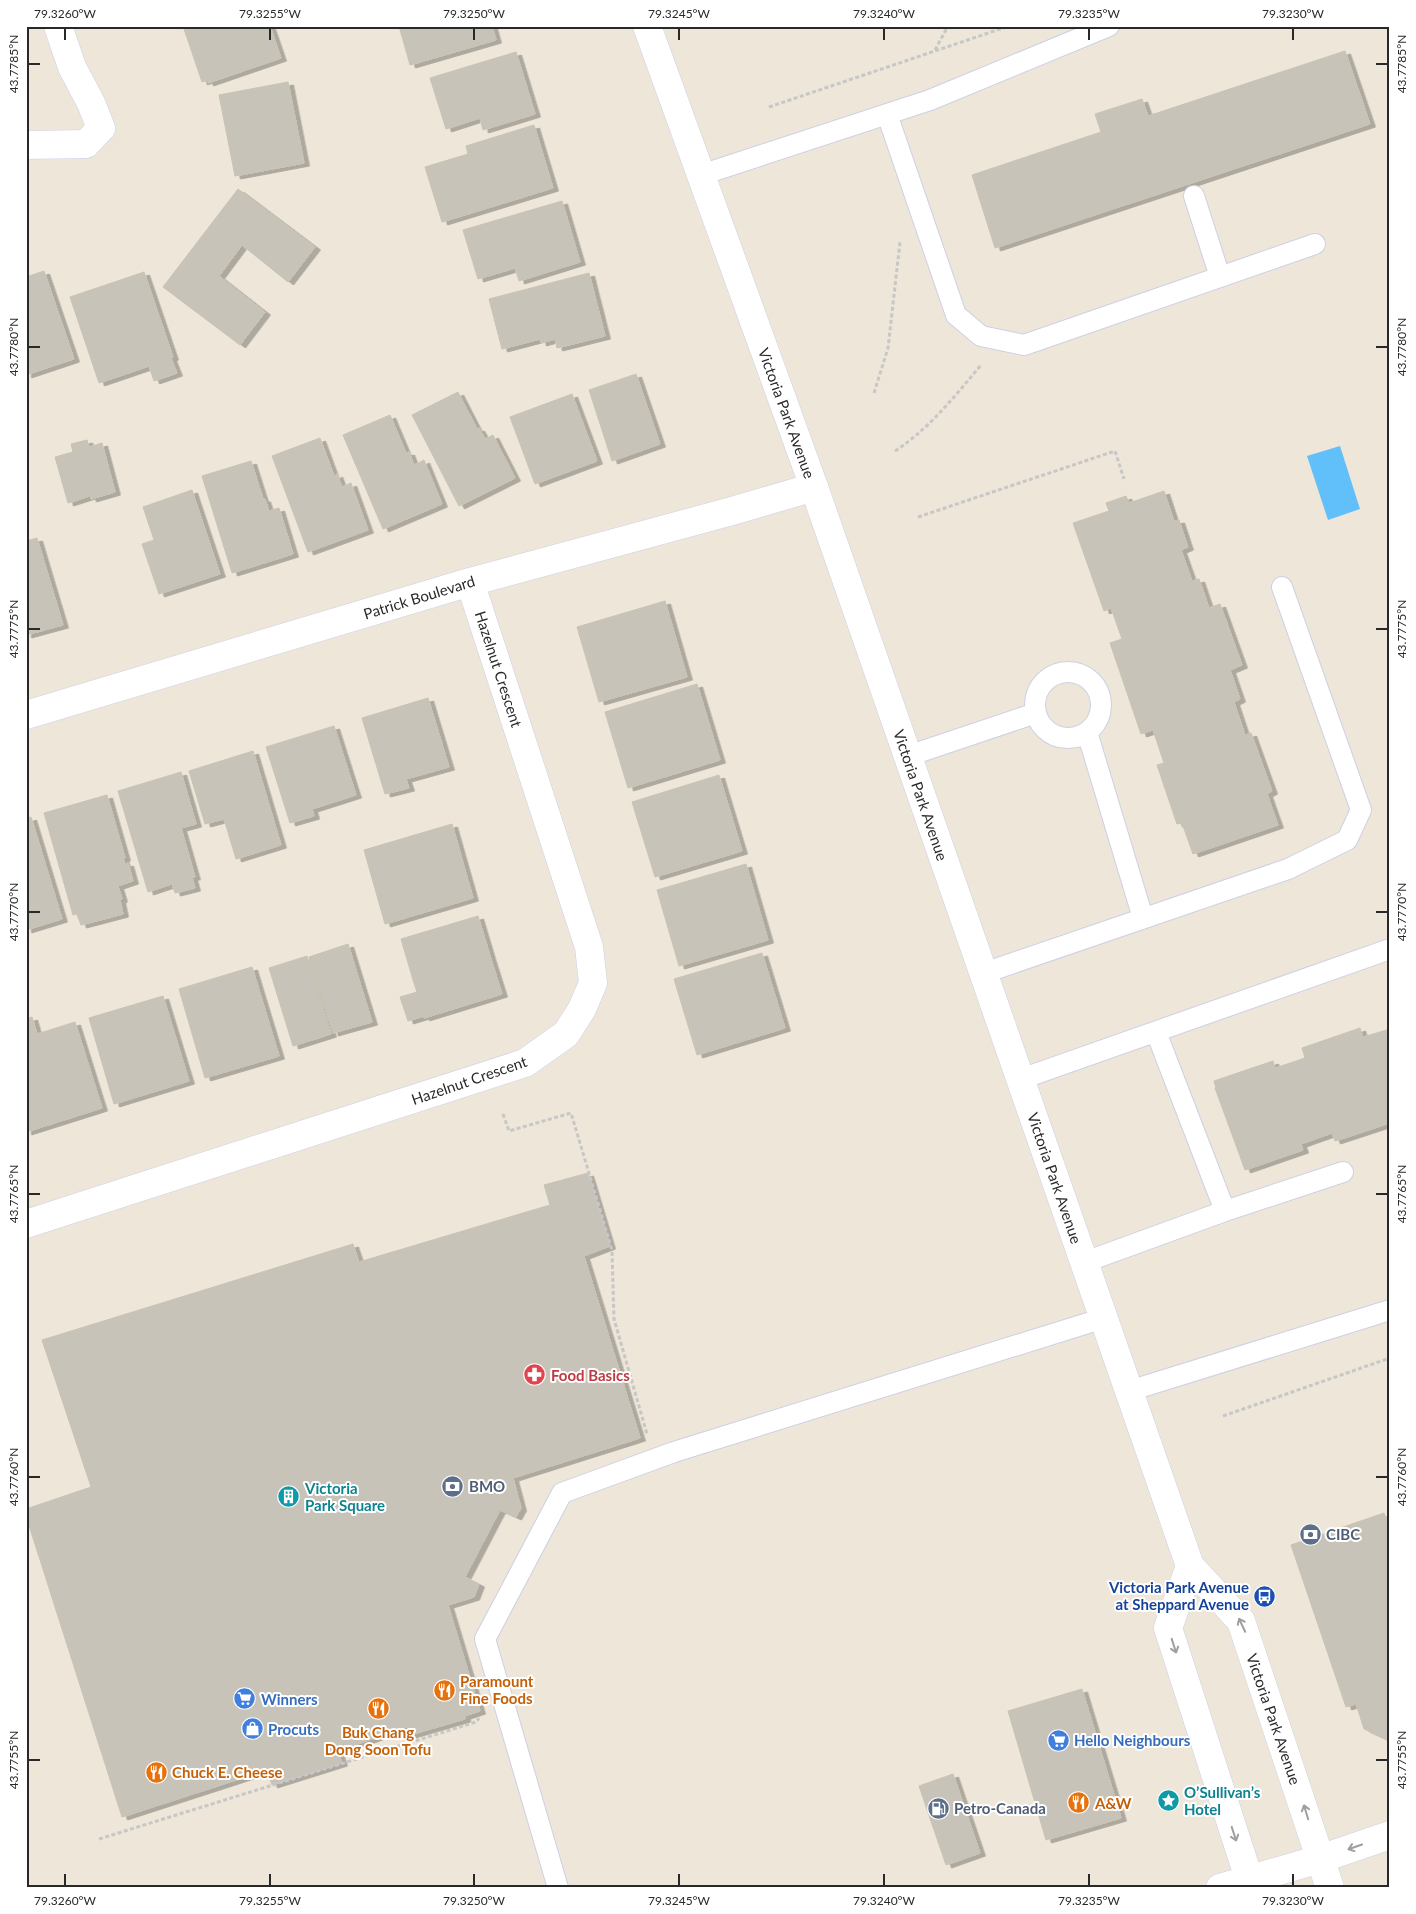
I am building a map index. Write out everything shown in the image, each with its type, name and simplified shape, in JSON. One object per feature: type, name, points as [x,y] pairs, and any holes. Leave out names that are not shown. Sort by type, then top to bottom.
[{"type":"main road","points":[[26,145],[86,144],[101,128],[91,103],[72,67],[58,26]]},
{"type":"main road","name":"Victoria Park Avenue","points":[[647,26],[814,487],[1190,1566],[1241,1621],[1330,1888]]},
{"type":"main road","name":"Patrick Boulevard","points":[[26,715],[470,582],[814,487]]},
{"type":"main road","name":"Hazelnut Crescent","points":[[26,1224],[525,1063],[566,1034],[582,1008],[593,983],[589,948],[470,582]]},
{"type":"main road","points":[[1190,1566],[1168,1628],[1250,1883]]},
{"type":"main road","points":[[1220,1888],[1250,1883],[1390,1834]]},
{"type":"lane","points":[[701,175],[930,100],[1109,26]]},
{"type":"lane","points":[[887,114],[956,315],[981,336],[1024,345],[1315,244]]},
{"type":"lane","points":[[1194,196],[1220,277]]},
{"type":"lane","points":[[984,973],[1296,865],[1347,840],[1361,810],[1282,588]]},
{"type":"lane","points":[[1072,672],[1083,676],[1095,687],[1100,702],[1097,719],[1087,732],[1078,737],[1067,738],[1047,731],[1040,723],[1036,714],[1035,703],[1037,693],[1051,677],[1061,673],[1072,672]]},
{"type":"lane","points":[[908,756],[1036,714]]},
{"type":"lane","points":[[1087,732],[1143,918]]},
{"type":"lane","points":[[1021,1079],[1390,949]]},
{"type":"lane","points":[[1156,1032],[1225,1211]]},
{"type":"lane","points":[[1084,1262],[1225,1211],[1343,1172]]},
{"type":"lane","points":[[1129,1391],[1390,1310]]},
{"type":"lane","points":[[558,1888],[485,1639],[562,1494],[674,1452],[1104,1318]]},
{"type":"path","points":[[935,51],[948,26]]},
{"type":"path","points":[[769,107],[1009,26]]},
{"type":"path","points":[[874,393],[888,348],[900,242]]},
{"type":"path","points":[[895,451],[933,422],[984,361],[998,340]]},
{"type":"path","points":[[918,517],[1115,451],[1124,480]]},
{"type":"path","points":[[502,1114],[509,1131],[571,1113],[612,1250],[614,1319],[648,1440]]},
{"type":"path","points":[[1223,1416],[1390,1358]]},
{"type":"path","points":[[99,1839],[476,1722],[483,1712]]},
{"type":"water","points":[[1340,446],[1360,509],[1328,520],[1307,456]]},
{"type":"building","points":[[183,26],[270,26],[281,58],[208,83],[207,80],[202,82]]},
{"type":"building","points":[[399,26],[492,26],[496,40],[410,65]]},
{"type":"building","points":[[1345,51],[1370,124],[995,248],[972,175],[1101,132],[1095,114],[1142,99],[1148,116]]},
{"type":"building","points":[[516,52],[535,114],[483,130],[480,118],[446,129],[430,78]]},
{"type":"building","points":[[288,82],[304,163],[235,176],[219,95]]},
{"type":"building","points":[[534,125],[553,188],[442,222],[425,167],[468,154],[466,146]]},
{"type":"building","points":[[238,189],[315,247],[288,282],[242,245],[219,276],[265,312],[240,345],[163,287]]},
{"type":"building","points":[[562,201],[580,262],[519,281],[515,268],[478,279],[463,230]]},
{"type":"building","points":[[44,271],[74,359],[26,375],[26,277]]},
{"type":"building","points":[[144,272],[177,373],[154,381],[149,366],[99,383],[70,297]]},
{"type":"building","points":[[589,273],[605,336],[557,348],[555,339],[541,343],[540,339],[502,349],[489,299]]},
{"type":"building","points":[[636,374],[660,444],[612,461],[589,390]]},
{"type":"building","points":[[458,392],[477,429],[479,428],[485,439],[493,435],[515,478],[459,506],[412,415]]},
{"type":"building","points":[[572,394],[597,461],[535,484],[510,417]]},
{"type":"building","points":[[390,415],[406,453],[409,452],[414,465],[424,460],[442,504],[383,529],[343,435]]},
{"type":"building","points":[[320,438],[334,476],[337,474],[342,487],[351,483],[368,530],[308,552],[272,456]]},
{"type":"building","points":[[87,440],[89,447],[102,443],[115,492],[91,499],[90,496],[68,503],[55,457],[73,452],[71,444]]},
{"type":"building","points":[[251,461],[263,499],[265,499],[269,511],[279,508],[293,554],[232,573],[202,476]]},
{"type":"building","points":[[192,490],[220,574],[159,594],[142,544],[154,540],[143,507]]},
{"type":"building","points":[[1164,491],[1174,521],[1179,520],[1188,547],[1181,550],[1192,581],[1199,579],[1209,608],[1220,604],[1242,665],[1230,670],[1240,699],[1234,702],[1245,735],[1251,733],[1272,791],[1267,794],[1278,825],[1193,854],[1182,823],[1177,824],[1157,765],[1164,763],[1153,730],[1141,734],[1110,643],[1122,639],[1111,608],[1104,611],[1073,523],[1109,511],[1106,503],[1126,496],[1129,503]]},
{"type":"building","points":[[37,538],[63,625],[26,635],[26,541]]},
{"type":"building","points":[[665,601],[687,677],[599,702],[577,627]]},
{"type":"building","points":[[697,684],[720,760],[628,788],[605,712]]},
{"type":"building","points":[[428,698],[449,767],[406,779],[409,788],[385,794],[362,718]]},
{"type":"building","points":[[334,726],[356,795],[312,809],[314,816],[290,823],[266,747]]},
{"type":"building","points":[[253,751],[281,845],[236,859],[224,819],[205,824],[189,771]]},
{"type":"building","points":[[181,772],[196,824],[181,828],[195,877],[192,877],[195,888],[175,893],[172,884],[148,892],[118,791]]},
{"type":"building","points":[[719,775],[742,851],[655,877],[632,802]]},
{"type":"building","points":[[107,795],[125,858],[123,858],[125,864],[128,863],[133,881],[118,886],[122,899],[120,900],[123,914],[81,925],[77,914],[73,915],[44,813]]},
{"type":"building","points":[[31,817],[62,919],[26,930],[26,819]]},
{"type":"building","points":[[452,824],[473,898],[385,924],[364,850]]},
{"type":"building","points":[[746,864],[768,940],[679,966],[657,890]]},
{"type":"building","points":[[478,916],[490,956],[413,980],[401,939]]},
{"type":"building","points":[[348,944],[372,1022],[333,1033],[309,957]]},
{"type":"building","points":[[762,953],[785,1028],[697,1055],[674,979]]},
{"type":"building","points":[[307,956],[331,1034],[293,1046],[269,968]]},
{"type":"building","points":[[490,956],[502,994],[424,1018],[424,1016],[408,1021],[400,997],[417,992],[413,980]]},
{"type":"building","points":[[252,967],[279,1056],[205,1078],[179,989]]},
{"type":"building","points":[[163,996],[189,1081],[114,1104],[89,1018]]},
{"type":"building","points":[[32,1017],[37,1034],[75,1022],[102,1108],[26,1132],[26,1019]]},
{"type":"building","points":[[1360,1028],[1363,1037],[1390,1029],[1390,1113],[1388,1114],[1390,1123],[1335,1141],[1332,1133],[1301,1144],[1303,1150],[1245,1170],[1214,1081],[1273,1061],[1275,1068],[1305,1058],[1302,1048]]},
{"type":"building","name":"Victoria Park Square","points":[[588,1173],[610,1246],[584,1256],[640,1438],[513,1478],[521,1508],[516,1517],[500,1510],[465,1577],[479,1584],[474,1597],[448,1605],[480,1711],[465,1716],[465,1719],[410,1735],[408,1726],[338,1751],[342,1763],[272,1785],[267,1770],[122,1817],[26,1516],[26,1509],[91,1487],[42,1340],[353,1244],[359,1262],[550,1205],[544,1185]]},
{"type":"building","points":[[1384,1513],[1390,1529],[1390,1741],[1364,1729],[1356,1704],[1346,1707],[1291,1545]]},
{"type":"building","points":[[1082,1689],[1121,1818],[1046,1840],[1008,1711]]},
{"type":"building","points":[[953,1774],[980,1853],[946,1865],[919,1786]]},
{"type":"place","name":"Food Basics","points":[[535,1375]]},
{"type":"place","name":"BMO","points":[[453,1486]]},
{"type":"place","name":"Victoria Park Square","points":[[289,1497]]},
{"type":"place","name":"CIBC","points":[[1310,1534]]},
{"type":"place","name":"Victoria Park Avenue at Sheppard Avenue","points":[[1265,1596]]},
{"type":"place","name":"Paramount Fine Foods","points":[[444,1690]]},
{"type":"place","name":"Winners","points":[[245,1699]]},
{"type":"place","name":"Buk Chang Dong Soon Tofu","points":[[378,1709]]},
{"type":"place","name":"Procuts","points":[[252,1729]]},
{"type":"place","name":"Hello Neighbours","points":[[1058,1740]]},
{"type":"place","name":"Chuck E. Cheese","points":[[156,1772]]},
{"type":"place","name":"O’Sullivan’s Hotel","points":[[1168,1801]]},
{"type":"place","name":"A&W","points":[[1079,1803]]},
{"type":"place","name":"Petro-Canada","points":[[938,1808]]}]
